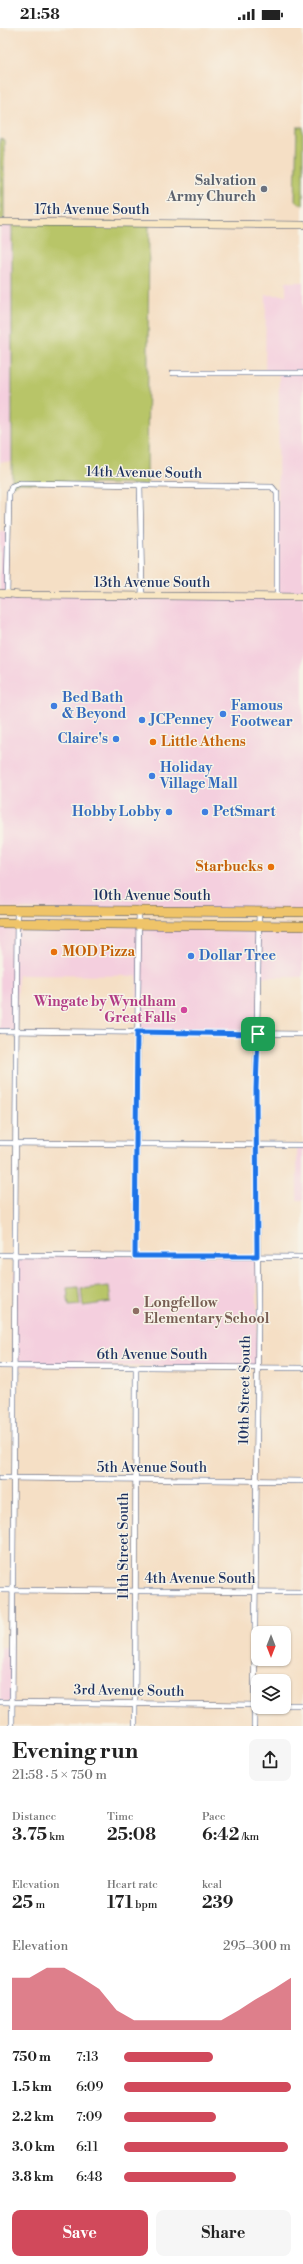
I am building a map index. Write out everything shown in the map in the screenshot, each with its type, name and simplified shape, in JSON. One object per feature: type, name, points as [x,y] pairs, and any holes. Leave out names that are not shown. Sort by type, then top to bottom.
[{"type":"highway","name":"10th Avenue South","points":[[0,910],[139,909],[303,912]]},
{"type":"highway","name":"10th Avenue South","points":[[0,923],[140,926],[303,926]]},
{"type":"street","name":"17th Avenue South","points":[[0,222],[303,225]]},
{"type":"street","points":[[173,373],[303,373]]},
{"type":"street","name":"14th Avenue South","points":[[3,593],[9,494],[12,486],[20,483],[272,487],[277,493],[278,597]]},
{"type":"street","points":[[140,485],[142,596]]},
{"type":"street","name":"13th Avenue South","points":[[3,593],[303,597]]},
{"type":"street","points":[[135,1256],[139,909]]},
{"type":"street","points":[[12,1726],[17,910]]},
{"type":"street","name":"10th Street South","points":[[256,1674],[256,1145],[258,911]]},
{"type":"street","points":[[0,1031],[303,1034]]},
{"type":"street","points":[[0,1143],[303,1145]]},
{"type":"street","points":[[0,1255],[303,1257]]},
{"type":"street","name":"6th Avenue South","points":[[0,1366],[303,1368]]},
{"type":"street","name":"11th Street South","points":[[134,1726],[136,1367]]},
{"type":"street","name":"5th Avenue South","points":[[0,1478],[303,1480]]},
{"type":"street","name":"4th Avenue South","points":[[0,1590],[303,1592]]},
{"type":"street","name":"3rd Avenue South","points":[[0,1702],[251,1705]]},
{"type":"street","points":[[291,1705],[303,1705]]},
{"type":"street","name":"10th Street South","points":[[254,1726],[255,1714]]},
{"type":"shaded area","points":[[0,222],[12,222],[12,462],[0,462]]},
{"type":"shaded area","name":"Holiday Village Mall","points":[[286,282],[303,282],[303,912],[0,909],[0,532],[8,532],[7,594],[277,596],[279,373],[265,373],[266,295],[286,295]]},
{"type":"shaded area","points":[[0,923],[303,926],[303,977],[259,977],[258,1034],[137,1032],[137,976],[18,975],[17,1031],[0,1031]]},
{"type":"shaded area","points":[[297,1145],[303,1145],[303,1200],[297,1200]]},
{"type":"shaded area","name":"Longfellow Elementary School","points":[[15,1255],[257,1256],[257,1367],[15,1366]]},
{"type":"shaded area","points":[[0,1647],[13,1647],[13,1702],[0,1702]]},
{"type":"green space","points":[[297,127],[303,127],[303,205],[295,201]]},
{"type":"green space","points":[[0,139],[4,140],[4,222],[0,222]]},
{"type":"green space","points":[[12,222],[149,223],[147,485],[20,483],[12,486]]},
{"type":"green space","points":[[109,1286],[111,1302],[83,1306],[81,1289]]},
{"type":"green space","points":[[78,1287],[80,1305],[69,1306],[67,1288]]},
{"type":"place","name":"Salvation Army Church","points":[[264,189]]},
{"type":"place","name":"Bed Bath & Beyond","points":[[54,706]]},
{"type":"place","name":"Famous Footwear","points":[[223,714]]},
{"type":"place","name":"JCPenney","points":[[142,720]]},
{"type":"place","name":"Claire's","points":[[116,739]]},
{"type":"place","name":"Little Athens","points":[[153,742]]},
{"type":"place","name":"Holiday Village Mall","points":[[152,776]]},
{"type":"place","name":"Hobby Lobby","points":[[169,812]]},
{"type":"place","name":"PetSmart","points":[[205,812]]},
{"type":"place","name":"Starbucks","points":[[271,867]]},
{"type":"place","name":"MOD Pizza","points":[[54,952]]},
{"type":"place","name":"Dollar Tree","points":[[191,956]]},
{"type":"place","name":"Wingate by Wyndham Great Falls","points":[[184,1010]]},
{"type":"place","name":"Longfellow Elementary School","points":[[136,1311]]},
{"type":"route","points":[[137,1032],[258,1034],[256,1089],[257,1256],[135,1256],[137,1032]]}]
